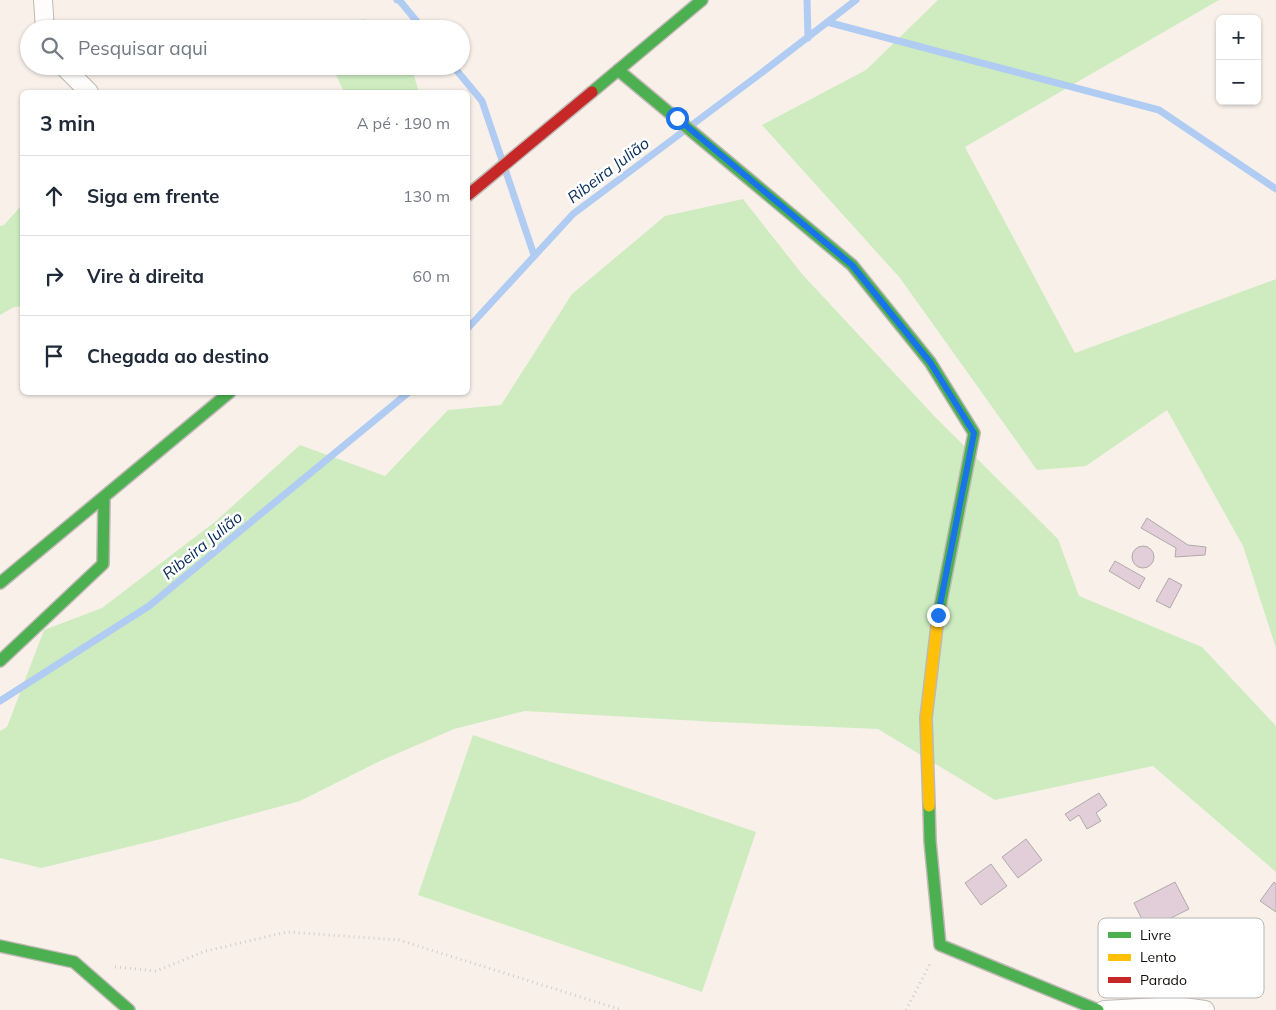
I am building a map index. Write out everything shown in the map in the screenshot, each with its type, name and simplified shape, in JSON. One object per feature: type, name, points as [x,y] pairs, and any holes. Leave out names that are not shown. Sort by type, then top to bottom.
[{"type":"street","points":[[43,0],[44,20]]},
{"type":"street","points":[[470,193],[702,0]]},
{"type":"street","points":[[618,70],[852,265],[930,362],[974,433],[938,615],[926,718],[930,841],[940,945],[1098,1010]]},
{"type":"street","points":[[72,75],[87,90]]},
{"type":"street","points":[[0,584],[226,395]]},
{"type":"street","points":[[0,661],[103,564],[104,498]]},
{"type":"street","points":[[0,946],[74,962],[128,1010]]},
{"type":"street","points":[[1104,1010],[1176,1006],[1205,1010]]},
{"type":"path","points":[[110,966],[156,971],[206,951],[287,932],[399,940],[622,1010]]},
{"type":"path","points":[[906,1010],[940,945]]},
{"type":"green space","points":[[938,0],[1219,0],[965,147],[1075,353],[1276,279],[1276,648],[1243,546],[1167,410],[1086,466],[1037,470],[900,278],[762,125],[866,70]]},
{"type":"green space","points":[[336,75],[414,75],[418,90],[343,90]]},
{"type":"green space","points":[[743,199],[802,274],[937,419],[1058,539],[1079,596],[1202,647],[1276,726],[1276,872],[1153,766],[995,800],[878,729],[525,711],[454,729],[380,761],[300,801],[161,839],[41,868],[0,858],[0,731],[7,727],[44,630],[102,608],[216,521],[300,445],[385,476],[448,410],[501,405],[572,294],[665,216]]},
{"type":"green space","points":[[20,207],[20,306],[14,307],[0,315],[0,226],[4,225]]},
{"type":"green space","points":[[473,735],[756,832],[702,992],[418,895]]},
{"type":"building","points":[[1147,518],[1188,545],[1206,547],[1205,555],[1175,557],[1176,548],[1141,528]]},
{"type":"building","points":[[1143,546],[1151,549],[1154,557],[1151,565],[1143,568],[1135,565],[1132,557],[1135,549]]},
{"type":"building","points":[[1115,561],[1145,578],[1139,589],[1109,571]]},
{"type":"building","points":[[1169,578],[1182,585],[1170,608],[1156,601]]},
{"type":"building","points":[[1099,793],[1107,805],[1096,813],[1101,821],[1087,829],[1079,815],[1070,821],[1065,814]]},
{"type":"building","points":[[1026,839],[1042,860],[1018,878],[1002,857]]},
{"type":"building","points":[[991,864],[1007,886],[981,905],[965,883]]},
{"type":"building","points":[[1175,882],[1189,909],[1171,918],[1141,918],[1134,903]]},
{"type":"building","points":[[1274,882],[1276,884],[1276,912],[1260,901]]},
{"type":"waterway","points":[[397,0],[400,1],[416,20]]},
{"type":"waterway","points":[[807,0],[808,38]]},
{"type":"waterway","name":"Ribeira Julião","points":[[470,326],[573,214],[856,0]]},
{"type":"waterway","points":[[827,22],[1159,110],[1276,189]]},
{"type":"waterway","points":[[460,75],[482,101],[534,255]]},
{"type":"waterway","name":"Ribeira Julião","points":[[0,701],[149,606],[405,395]]},
{"type":"traffic: fast","points":[[592,92],[702,0]]},
{"type":"traffic: fast","points":[[618,70],[852,265],[930,362],[974,433],[938,617]]},
{"type":"traffic: fast","points":[[0,583],[226,395]]},
{"type":"traffic: fast","points":[[0,661],[103,564],[104,497]]},
{"type":"traffic: fast","points":[[929,806],[930,841],[940,945],[1098,1010]]},
{"type":"traffic: fast","points":[[0,946],[74,962],[129,1010]]},
{"type":"traffic: slow","points":[[929,806],[926,718],[938,617]]},
{"type":"traffic: jam","points":[[470,193],[592,92]]},
{"type":"route","points":[[677,118],[852,265],[930,362],[974,433],[938,615]]}]
